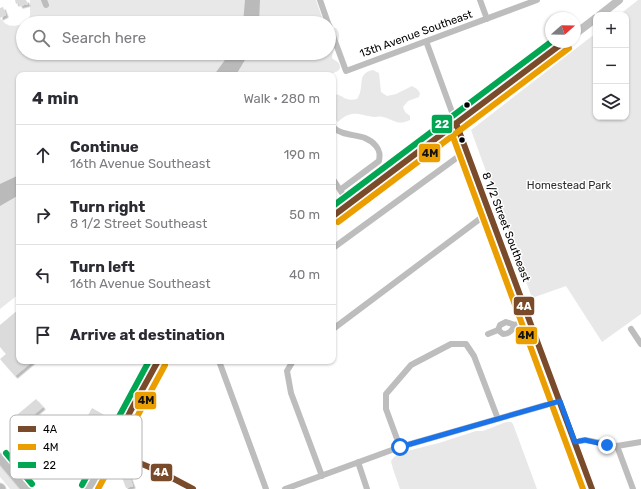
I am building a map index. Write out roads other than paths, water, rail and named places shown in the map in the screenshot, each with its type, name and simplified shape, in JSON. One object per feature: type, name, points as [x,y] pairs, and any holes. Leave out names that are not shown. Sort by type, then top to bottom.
[{"type":"main road","points":[[604,12],[619,0]]},
{"type":"main road","points":[[581,29],[593,20]]},
{"type":"main road","points":[[336,214],[556,48]]},
{"type":"main road","name":"8 1/2 Street Southeast","points":[[456,123],[592,489]]},
{"type":"main road","points":[[128,415],[156,364]]},
{"type":"main road","points":[[0,458],[10,470]]},
{"type":"main road","points":[[18,479],[26,489]]},
{"type":"main road","points":[[87,489],[94,479]]},
{"type":"street","points":[[320,0],[326,16]]},
{"type":"street","points":[[480,0],[487,19]]},
{"type":"street","name":"13th Avenue Southeast","points":[[336,43],[346,71],[537,0]]},
{"type":"street","name":"8 1/2 Street Southeast","points":[[426,40],[456,123]]},
{"type":"street","points":[[336,130],[366,137],[378,148],[380,155],[378,161],[340,190]]},
{"type":"street","points":[[336,246],[466,151]]},
{"type":"street","points":[[336,184],[349,204]]},
{"type":"street","points":[[336,326],[489,212]]},
{"type":"street","points":[[488,334],[498,330],[500,325],[506,322],[515,325],[530,321]]},
{"type":"street","points":[[498,330],[503,334],[507,334],[515,325]]},
{"type":"street","points":[[631,329],[641,344]]},
{"type":"street","points":[[400,447],[386,409],[386,394],[411,365],[451,344],[466,344],[474,356],[498,419]]},
{"type":"street","points":[[221,364],[266,489]]},
{"type":"street","points":[[291,364],[287,371],[291,393],[322,476]]},
{"type":"street","points":[[285,489],[400,447],[560,401]]},
{"type":"street","points":[[575,442],[585,440],[617,446],[641,442]]},
{"type":"street","points":[[617,446],[633,489]]},
{"type":"street","points":[[358,462],[367,489]]},
{"type":"street","points":[[142,464],[193,489]]},
{"type":"park label","name":"Homestead Park","points":[[569,185]]}]
